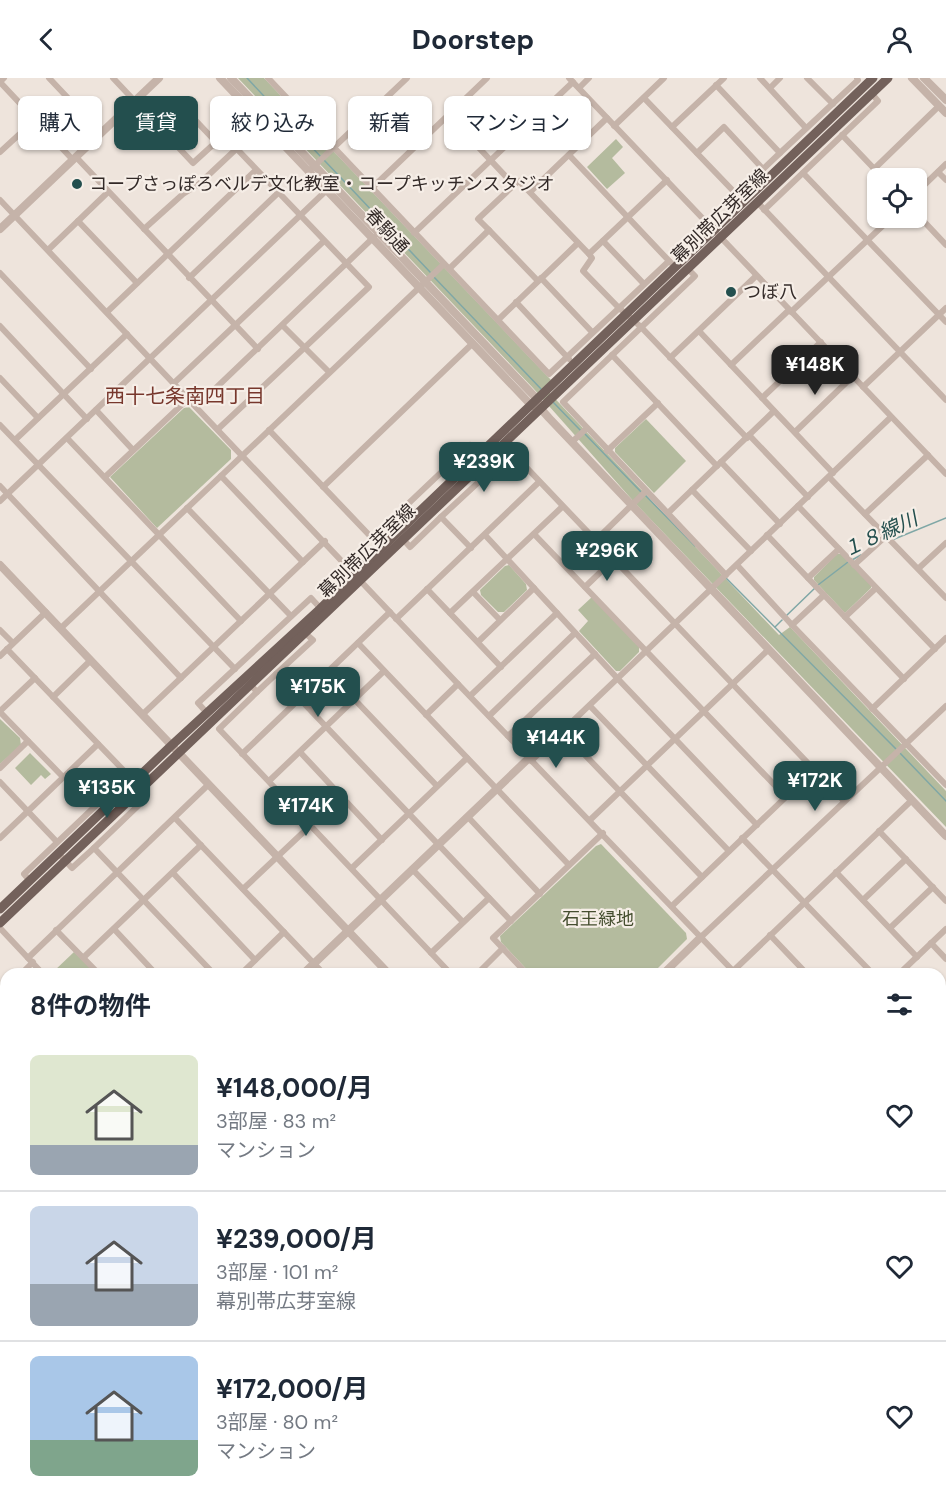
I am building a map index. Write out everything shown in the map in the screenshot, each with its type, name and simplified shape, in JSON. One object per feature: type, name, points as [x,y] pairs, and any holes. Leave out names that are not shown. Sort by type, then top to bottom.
[{"type":"main road","name":"幕別帯広芽室線","points":[[0,923],[113,803],[172,745],[207,713],[251,685],[322,611],[482,458],[571,360],[630,317],[761,206],[806,149],[863,84],[873,78]]},
{"type":"main road","name":"幕別帯広芽室線","points":[[863,84],[888,78]]},
{"type":"main road","name":"幕別帯広芽室線","points":[[400,536],[416,514],[482,458],[504,444],[541,409],[585,374],[672,264],[713,230],[740,198],[806,149]]},
{"type":"main road","name":"幕別帯広芽室線","points":[[113,803],[138,793],[305,633],[322,611]]},
{"type":"main road","name":"幕別帯広芽室線","points":[[0,909],[30,881],[62,858]]},
{"type":"street","points":[[4,78],[0,82],[18,100]]},
{"type":"street","points":[[49,78],[66,96]]},
{"type":"street","points":[[112,78],[129,96]]},
{"type":"street","points":[[141,96],[159,78]]},
{"type":"street","name":"春駒通","points":[[220,78],[240,96]]},
{"type":"street","name":"春駒通","points":[[231,78],[246,96]]},
{"type":"street","points":[[268,78],[285,96]]},
{"type":"street","points":[[336,146],[407,78]]},
{"type":"street","points":[[468,96],[487,78]]},
{"type":"street","points":[[414,233],[574,83],[589,78]]},
{"type":"street","points":[[672,127],[724,78]]},
{"type":"street","points":[[760,78],[806,128],[804,173],[761,206],[946,400]]},
{"type":"street","points":[[770,88],[780,78]]},
{"type":"street","points":[[807,78],[832,104]]},
{"type":"street","points":[[912,78],[946,113]]},
{"type":"street","points":[[924,78],[946,100]]},
{"type":"street","points":[[614,126],[644,98],[660,79]]},
{"type":"street","points":[[574,83],[946,474]]},
{"type":"street","points":[[644,98],[740,198],[763,169],[780,153],[806,149],[842,135],[879,101],[863,84],[832,104],[806,128]]},
{"type":"street","points":[[716,85],[780,153]]},
{"type":"street","points":[[181,105],[216,142],[193,164],[158,127],[181,105]]},
{"type":"street","points":[[875,168],[939,106]]},
{"type":"street","points":[[530,192],[608,118]]},
{"type":"street","points":[[372,188],[444,119]]},
{"type":"street","points":[[102,132],[114,121]]},
{"type":"street","points":[[697,153],[724,127],[763,169]]},
{"type":"street","points":[[842,135],[873,168]]},
{"type":"street","points":[[0,152],[18,136]]},
{"type":"street","points":[[67,150],[258,349]]},
{"type":"street","points":[[0,229],[83,150]]},
{"type":"street","points":[[144,229],[236,150]]},
{"type":"street","points":[[218,429],[369,287],[238,150]]},
{"type":"street","name":"春駒通","points":[[295,150],[534,402]]},
{"type":"street","points":[[312,168],[332,150]]},
{"type":"street","points":[[336,150],[549,374],[571,360],[592,332],[630,317]]},
{"type":"street","points":[[482,150],[514,185]]},
{"type":"street","points":[[570,155],[672,264],[644,284],[612,355],[585,374],[562,402],[726,575]]},
{"type":"street","points":[[927,182],[946,165]]},
{"type":"street","points":[[107,312],[256,170]]},
{"type":"street","points":[[938,172],[946,180]]},
{"type":"street","points":[[804,173],[946,322]]},
{"type":"street","points":[[589,254],[667,180]]},
{"type":"street","points":[[592,332],[478,219],[519,181],[592,258],[584,271],[808,497]]},
{"type":"street","points":[[0,501],[330,187]]},
{"type":"street","points":[[48,250],[108,192]]},
{"type":"street","points":[[189,278],[279,192]]},
{"type":"street","points":[[0,200],[729,968]]},
{"type":"street","points":[[78,221],[137,283]]},
{"type":"street","points":[[927,225],[946,245]]},
{"type":"street","points":[[731,365],[880,228]]},
{"type":"street","points":[[60,628],[422,284],[489,230]]},
{"type":"street","points":[[196,407],[376,236]]},
{"type":"street","points":[[174,383],[324,241]]},
{"type":"street","points":[[603,241],[644,284]]},
{"type":"street","points":[[498,320],[578,243]]},
{"type":"street","points":[[1,276],[91,369]]},
{"type":"street","points":[[670,358],[756,276]]},
{"type":"street","name":"春駒通","points":[[422,284],[472,343],[534,402]]},
{"type":"street","points":[[516,302],[571,360]]},
{"type":"street","points":[[863,387],[946,308]]},
{"type":"street","points":[[283,326],[329,372]]},
{"type":"street","points":[[0,327],[87,419]]},
{"type":"street","points":[[699,331],[795,432],[865,514],[946,598]]},
{"type":"street","points":[[15,440],[127,334]]},
{"type":"street","points":[[762,398],[821,342]]},
{"type":"street","points":[[323,487],[472,343]]},
{"type":"street","points":[[612,355],[780,524]]},
{"type":"street","points":[[795,432],[853,376]]},
{"type":"street","points":[[0,378],[38,418]]},
{"type":"street","points":[[105,477],[189,398]]},
{"type":"street","points":[[534,402],[946,836]]},
{"type":"street","points":[[608,451],[658,403]]},
{"type":"street","points":[[96,410],[133,450]]},
{"type":"street","points":[[668,513],[774,411]]},
{"type":"street","points":[[309,968],[497,789],[590,706],[891,417]]},
{"type":"street","points":[[0,424],[235,669]]},
{"type":"street","points":[[572,441],[586,428]]},
{"type":"street","points":[[269,430],[372,538],[470,445],[482,458]]},
{"type":"street","points":[[67,438],[241,621]]},
{"type":"street","points":[[504,444],[844,801]]},
{"type":"street","points":[[400,536],[410,547],[511,452]]},
{"type":"street","points":[[865,514],[928,455]]},
{"type":"street","points":[[221,476],[303,562]]},
{"type":"street","points":[[396,619],[539,482]]},
{"type":"street","points":[[0,486],[181,678]]},
{"type":"street","points":[[692,490],[752,551]]},
{"type":"street","points":[[595,541],[646,491]]},
{"type":"street","points":[[407,505],[416,514]]},
{"type":"street","points":[[798,506],[935,649]]},
{"type":"street","points":[[450,613],[562,507]]},
{"type":"street","points":[[188,508],[291,616]]},
{"type":"street","points":[[441,517],[471,548]]},
{"type":"street","points":[[485,534],[575,633],[757,825]]},
{"type":"street","points":[[534,534],[786,797]]},
{"type":"street","points":[[767,535],[904,679]]},
{"type":"street","points":[[854,565],[886,536]]},
{"type":"street","points":[[143,714],[325,541]]},
{"type":"street","points":[[919,568],[946,543]]},
{"type":"street","points":[[808,578],[839,549]]},
{"type":"street","points":[[585,587],[613,560]]},
{"type":"street","points":[[737,565],[946,785]]},
{"type":"street","points":[[1,568],[46,612],[383,968]]},
{"type":"street","points":[[478,642],[534,588]]},
{"type":"street","points":[[845,617],[876,588]]},
{"type":"street","points":[[427,589],[501,667]]},
{"type":"street","points":[[473,592],[500,620]]},
{"type":"street","points":[[792,625],[824,595]]},
{"type":"street","points":[[207,713],[198,703],[311,598],[322,611]]},
{"type":"street","points":[[0,656],[46,612]]},
{"type":"street","points":[[242,754],[390,612]]},
{"type":"street","points":[[470,696],[557,613]]},
{"type":"street","points":[[0,630],[13,643]]},
{"type":"street","points":[[305,633],[313,640],[276,674],[251,685],[219,729],[445,968]]},
{"type":"street","points":[[489,716],[575,633]]},
{"type":"street","points":[[872,709],[946,638]]},
{"type":"street","points":[[358,643],[569,865]]},
{"type":"street","points":[[7,649],[128,775],[113,803],[57,842],[24,874],[30,881]]},
{"type":"street","points":[[590,820],[769,649]]},
{"type":"street","points":[[508,736],[595,654]]},
{"type":"street","points":[[53,697],[91,660]]},
{"type":"street","points":[[269,781],[384,671]]},
{"type":"street","points":[[276,674],[511,921]]},
{"type":"street","points":[[35,678],[0,712],[63,777]]},
{"type":"street","points":[[426,715],[458,684]]},
{"type":"street","points":[[355,700],[437,786]]},
{"type":"street","points":[[590,706],[729,851]]},
{"type":"street","points":[[669,968],[946,706]]},
{"type":"street","points":[[562,731],[702,877]]},
{"type":"street","points":[[0,768],[28,741]]},
{"type":"street","points":[[0,838],[98,744]]},
{"type":"street","points":[[300,752],[382,840]]},
{"type":"street","points":[[352,868],[467,758]]},
{"type":"street","points":[[672,906],[814,770]]},
{"type":"street","points":[[939,778],[946,772]]},
{"type":"street","points":[[0,782],[57,842]]},
{"type":"street","points":[[25,968],[56,930],[209,784]]},
{"type":"street","points":[[62,858],[72,868],[144,800],[138,793]]},
{"type":"street","points":[[737,968],[912,800]]},
{"type":"street","points":[[468,817],[540,894]]},
{"type":"street","points":[[175,818],[319,968]]},
{"type":"street","points":[[243,889],[311,825]]},
{"type":"street","points":[[879,831],[946,901]]},
{"type":"street","points":[[521,968],[493,938],[603,833]]},
{"type":"street","points":[[742,838],[867,968]]},
{"type":"street","points":[[84,957],[201,845]]},
{"type":"street","points":[[94,848],[208,968]]},
{"type":"street","points":[[863,900],[906,859]]},
{"type":"street","points":[[412,869],[464,922]]},
{"type":"street","points":[[836,872],[917,957]]},
{"type":"street","points":[[172,873],[255,960]]},
{"type":"street","points":[[890,928],[933,887]]},
{"type":"street","points":[[431,953],[489,898]]},
{"type":"street","points":[[0,928],[37,968]]},
{"type":"street","points":[[114,929],[150,968]]},
{"type":"street","points":[[906,968],[946,929]]},
{"type":"street","points":[[56,930],[94,968]]},
{"type":"street","points":[[247,968],[284,932]]},
{"type":"street","points":[[770,935],[801,968]]},
{"type":"street","points":[[931,943],[946,959]]},
{"type":"street","points":[[483,968],[503,948]]},
{"type":"green space","points":[[238,78],[264,78],[281,96],[255,96]]},
{"type":"green space","points":[[616,139],[623,147],[612,158],[625,173],[607,189],[587,167]]},
{"type":"green space","points":[[307,150],[332,150],[551,380],[544,387],[779,635],[790,627],[946,791],[946,827],[635,503],[533,388]]},
{"type":"green space","points":[[189,407],[231,450],[231,459],[157,528],[110,477],[184,408]]},
{"type":"green space","points":[[646,419],[686,461],[654,493],[615,452],[615,448]]},
{"type":"green space","points":[[837,554],[841,554],[871,585],[871,588],[845,613],[814,580],[814,577]]},
{"type":"green space","points":[[509,565],[526,584],[527,590],[504,612],[498,612],[481,595],[480,590],[505,566]]},
{"type":"green space","points":[[592,597],[639,647],[639,652],[620,671],[616,671],[579,631],[588,621],[578,610]]},
{"type":"green space","points":[[0,719],[20,738],[21,745],[0,764]]},
{"type":"green space","points":[[30,753],[51,774],[45,779],[41,775],[31,785],[15,768]]},
{"type":"green space","name":"石王緑地","points":[[601,844],[686,933],[687,939],[658,968],[525,968],[501,942],[500,936],[596,846]]},
{"type":"green space","points":[[74,952],[90,968],[57,968]]},
{"type":"waterway","points":[[247,78],[321,157]]},
{"type":"waterway","points":[[324,160],[430,272]]},
{"type":"waterway","points":[[433,276],[542,390]]},
{"type":"waterway","points":[[553,402],[581,431]]},
{"type":"waterway","points":[[585,434],[642,493]]},
{"type":"waterway","points":[[646,496],[695,546]]},
{"type":"waterway","name":"１８線川","points":[[892,540],[946,518]]},
{"type":"waterway","name":"１８線川","points":[[852,560],[861,555]]},
{"type":"waterway","name":"１８線川","points":[[818,585],[848,562]]},
{"type":"waterway","points":[[726,578],[896,749]]},
{"type":"waterway","name":"１８線川","points":[[786,616],[815,588]]},
{"type":"waterway","name":"１８線川","points":[[775,627],[782,620]]},
{"type":"waterway","points":[[899,752],[946,801]]},
{"type":"place","name":"コープさっぽろベルデ文化教室・コープキッチンスタジオ","points":[[77,184]]},
{"type":"place","name":"つぼ八","points":[[731,292]]},
{"type":"district","name":"西十七条南四丁目","points":[[185,396]]}]
